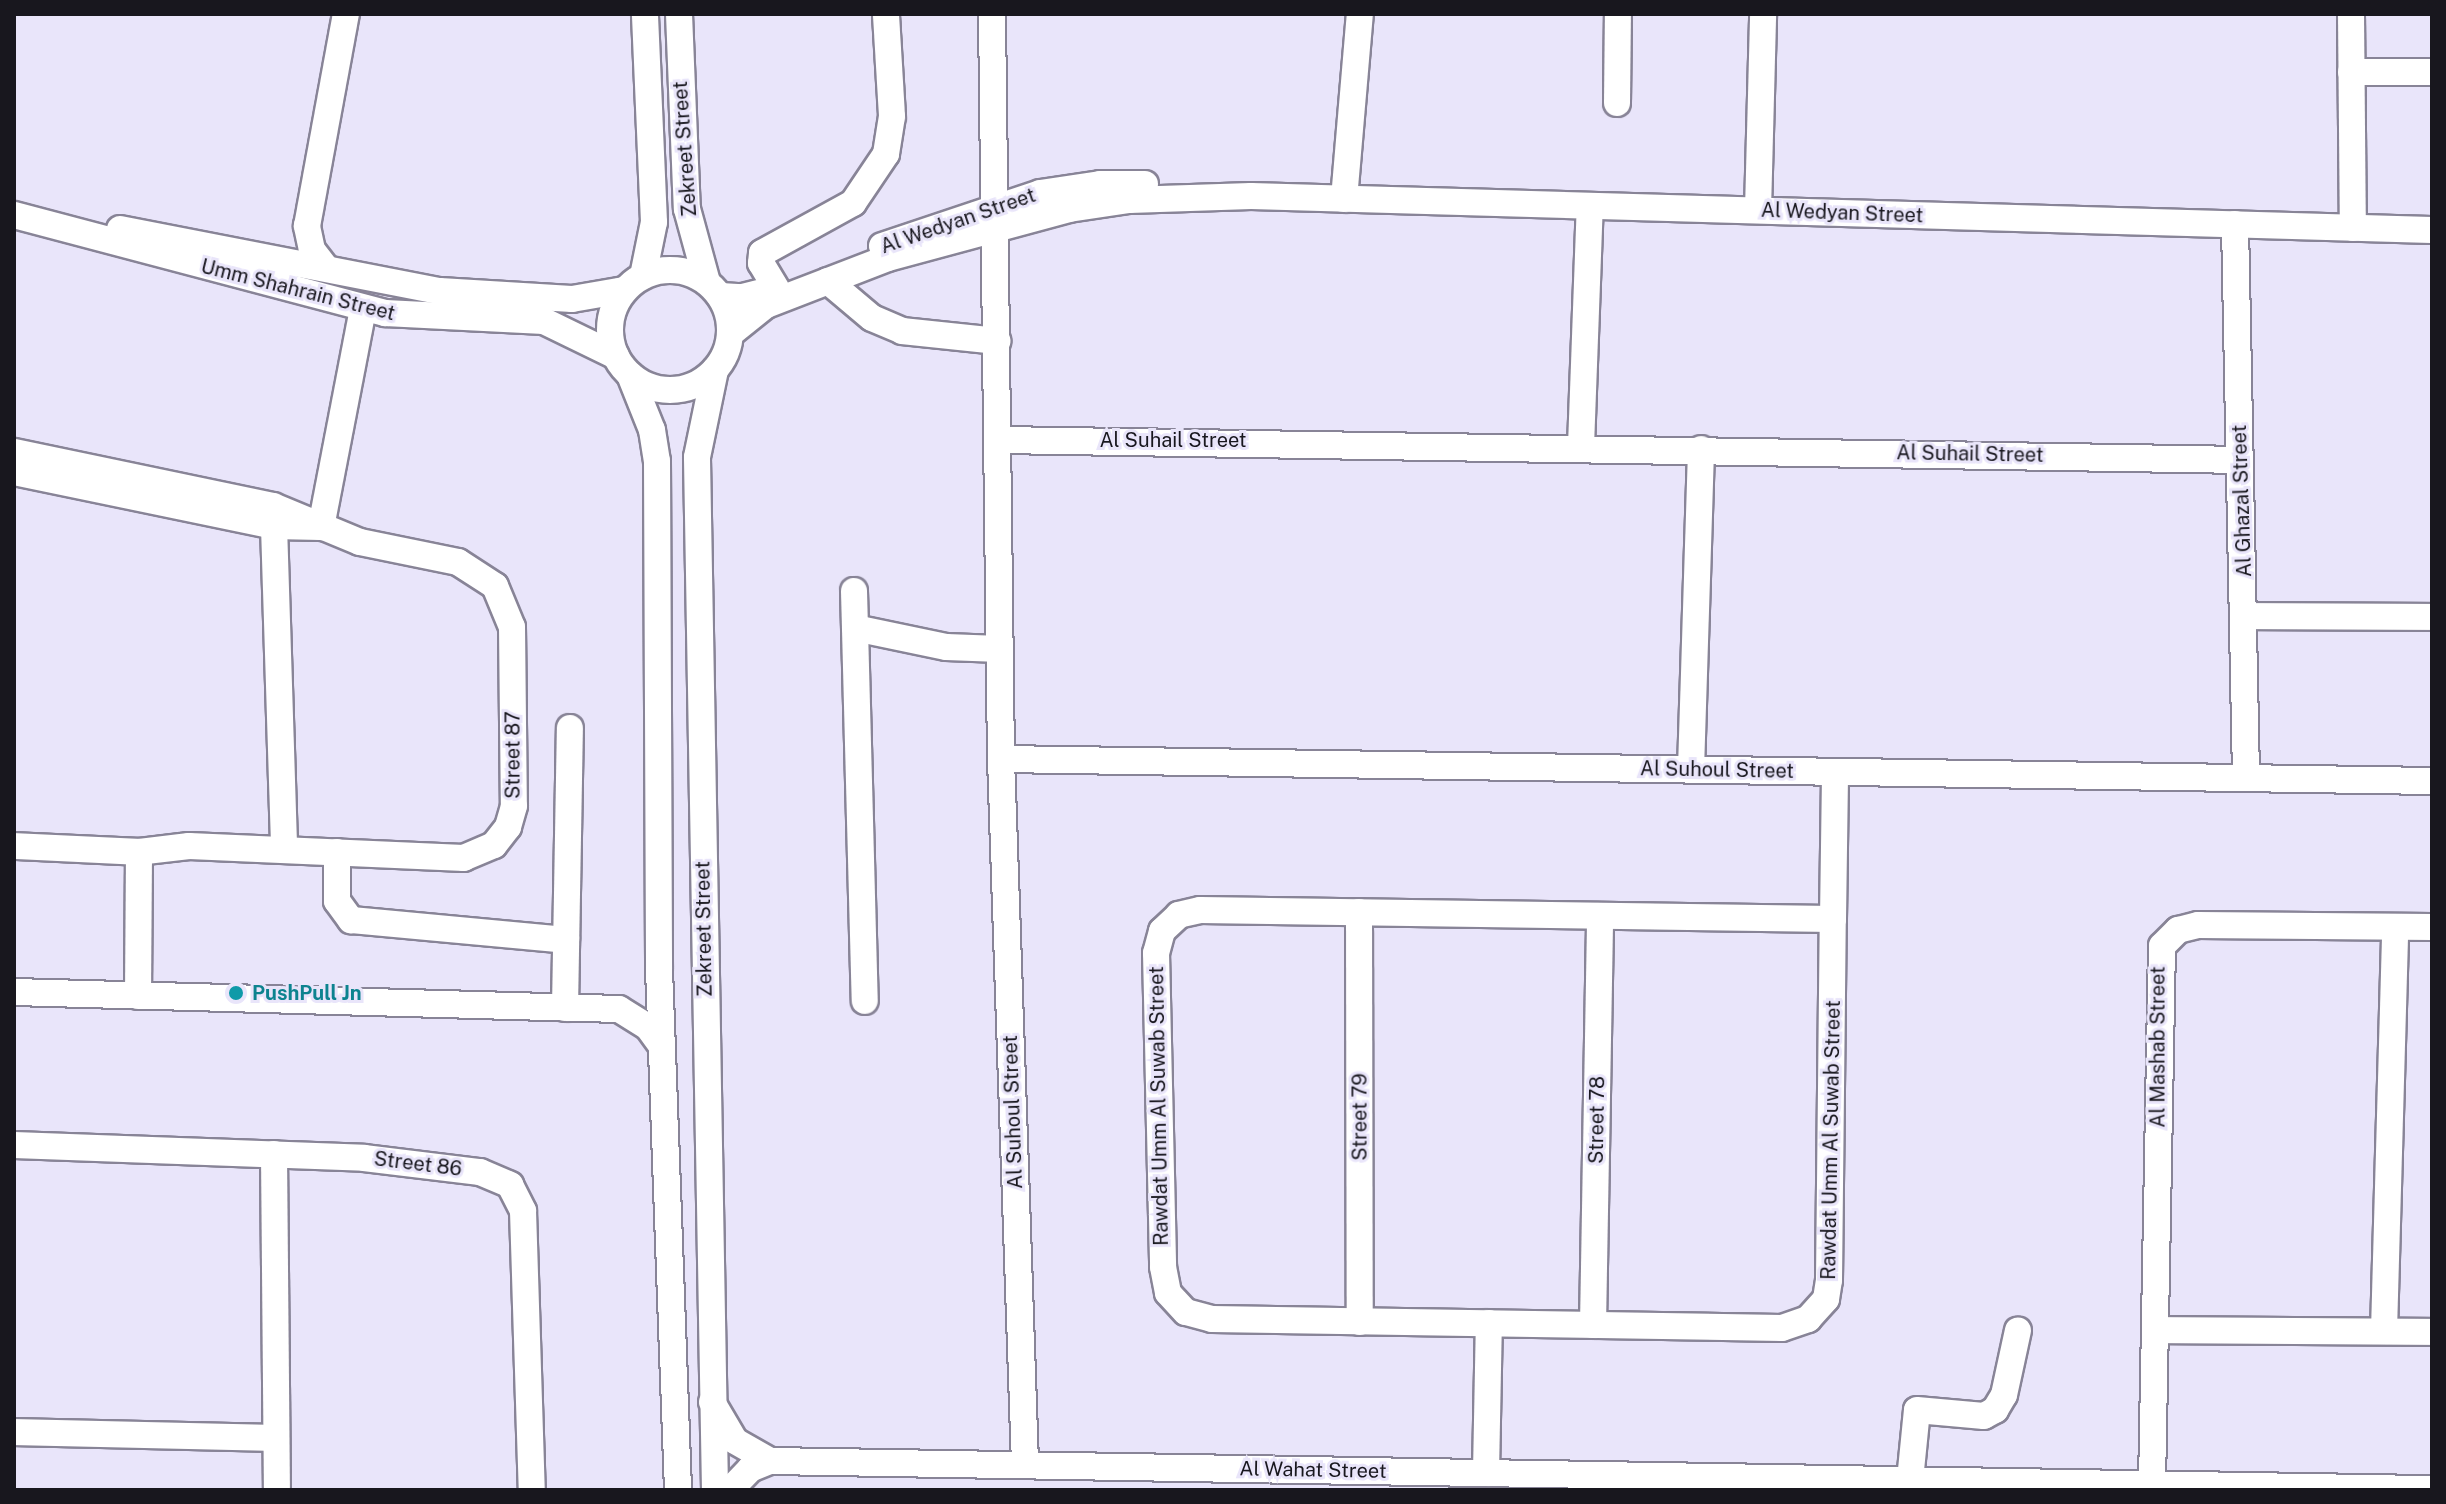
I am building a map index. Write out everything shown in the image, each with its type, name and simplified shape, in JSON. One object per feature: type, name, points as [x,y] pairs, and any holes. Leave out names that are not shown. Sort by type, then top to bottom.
[{"type":"street","points":[[326,268],[312,250],[307,226],[346,14]]},
{"type":"street","name":"Zekreet Street","points":[[634,283],[654,222],[645,14]]},
{"type":"street","name":"Zekreet Street","points":[[679,14],[687,209],[713,289]]},
{"type":"street","points":[[776,288],[761,263],[762,253],[853,203],[886,154],[892,116],[886,14]]},
{"type":"street","points":[[992,14],[999,440]]},
{"type":"street","points":[[1344,199],[1360,14]]},
{"type":"street","points":[[1617,103],[1618,14]]},
{"type":"street","points":[[1758,210],[1763,14]]},
{"type":"street","points":[[2351,14],[2353,228]]},
{"type":"street","points":[[2351,72],[2432,72]]},
{"type":"street","name":"Al Wedyan Street","points":[[713,289],[742,297],[776,288],[996,205],[1100,184],[1207,188],[1251,196]]},
{"type":"street","name":"Al Wedyan Street","points":[[730,334],[766,305],[888,258],[1109,202],[1251,196],[2432,230]]},
{"type":"street","points":[[1581,446],[1590,206]]},
{"type":"street","name":"Umm Shahrain Street","points":[[20,216],[363,308],[423,319],[498,306],[572,299],[634,283]]},
{"type":"street","name":"Umm Shahrain Street","points":[[20,216],[273,258],[498,306],[544,321],[623,365]]},
{"type":"street","name":"Al Ghazal Street","points":[[2235,224],[2246,778]]},
{"type":"street","points":[[273,258],[307,226]]},
{"type":"street","points":[[623,365],[643,384],[674,390],[689,387],[715,370],[730,334],[713,289],[669,269],[634,283],[610,321],[623,365],[648,415],[657,461],[659,969],[678,1490]]},
{"type":"street","points":[[828,281],[872,318],[902,331],[997,341]]},
{"type":"street","points":[[321,527],[363,308]]},
{"type":"street","name":"Zekreet Street","points":[[715,370],[697,457],[715,1490]]},
{"type":"street","name":"Al Suhail Street","points":[[999,440],[1581,446],[2240,460]]},
{"type":"street","name":"Al Suhoul Street","points":[[999,440],[1001,759],[1025,1465]]},
{"type":"street","points":[[1691,769],[1701,449]]},
{"type":"street","name":"Street 87","points":[[14,452],[273,506],[321,527],[472,568],[495,586],[512,627],[514,806],[502,837],[485,851],[464,858],[178,846],[139,852],[14,846]]},
{"type":"street","name":"Street 87","points":[[14,472],[274,526],[321,527]]},
{"type":"street","points":[[274,526],[284,850]]},
{"type":"street","points":[[854,591],[865,1001]]},
{"type":"street","points":[[2245,616],[2432,617]]},
{"type":"street","points":[[855,628],[946,647],[1000,649]]},
{"type":"street","points":[[565,1008],[570,728]]},
{"type":"street","name":"Al Suhoul Street","points":[[1001,759],[2432,781]]},
{"type":"street","name":"Rawdat Umm Al Suwab Street","points":[[1833,919],[1189,911],[1162,931],[1156,953],[1163,1267],[1168,1293],[1199,1317],[1782,1328],[1800,1324],[1821,1307],[1829,1280],[1835,772]]},
{"type":"street","points":[[138,996],[139,852]]},
{"type":"street","points":[[337,852],[337,901],[351,920],[566,940]]},
{"type":"street","name":"Street 79","points":[[1359,912],[1360,1322]]},
{"type":"street","name":"Street 78","points":[[1593,1325],[1600,916]]},
{"type":"street","name":"Al Mashab Street","points":[[2152,1485],[2162,946],[2178,930],[2198,925],[2432,927]]},
{"type":"street","points":[[2384,1331],[2395,927]]},
{"type":"street","points":[[619,1009],[647,989],[659,969]]},
{"type":"street","points":[[14,992],[619,1009],[648,1027],[661,1045]]},
{"type":"street","name":"Street 86","points":[[14,1145],[274,1154],[480,1172],[515,1189],[523,1211],[532,1490]]},
{"type":"street","points":[[274,1154],[277,1490]]},
{"type":"street","points":[[1486,1473],[1489,1323]]},
{"type":"street","points":[[1910,1480],[1917,1410],[1984,1416],[1995,1410],[2004,1395],[2018,1330]]},
{"type":"street","points":[[2157,1330],[2432,1332]]},
{"type":"street","name":"Al Wahat Street","points":[[712,1402],[735,1441],[770,1461],[1025,1465],[1362,1480],[1486,1473],[1910,1480],[2017,1486],[2432,1489]]},
{"type":"street","points":[[14,1432],[275,1438]]},
{"type":"street","points":[[730,1490],[750,1469],[770,1461]]},
{"type":"place","name":"PushPull Jn","points":[[236,993]]}]
